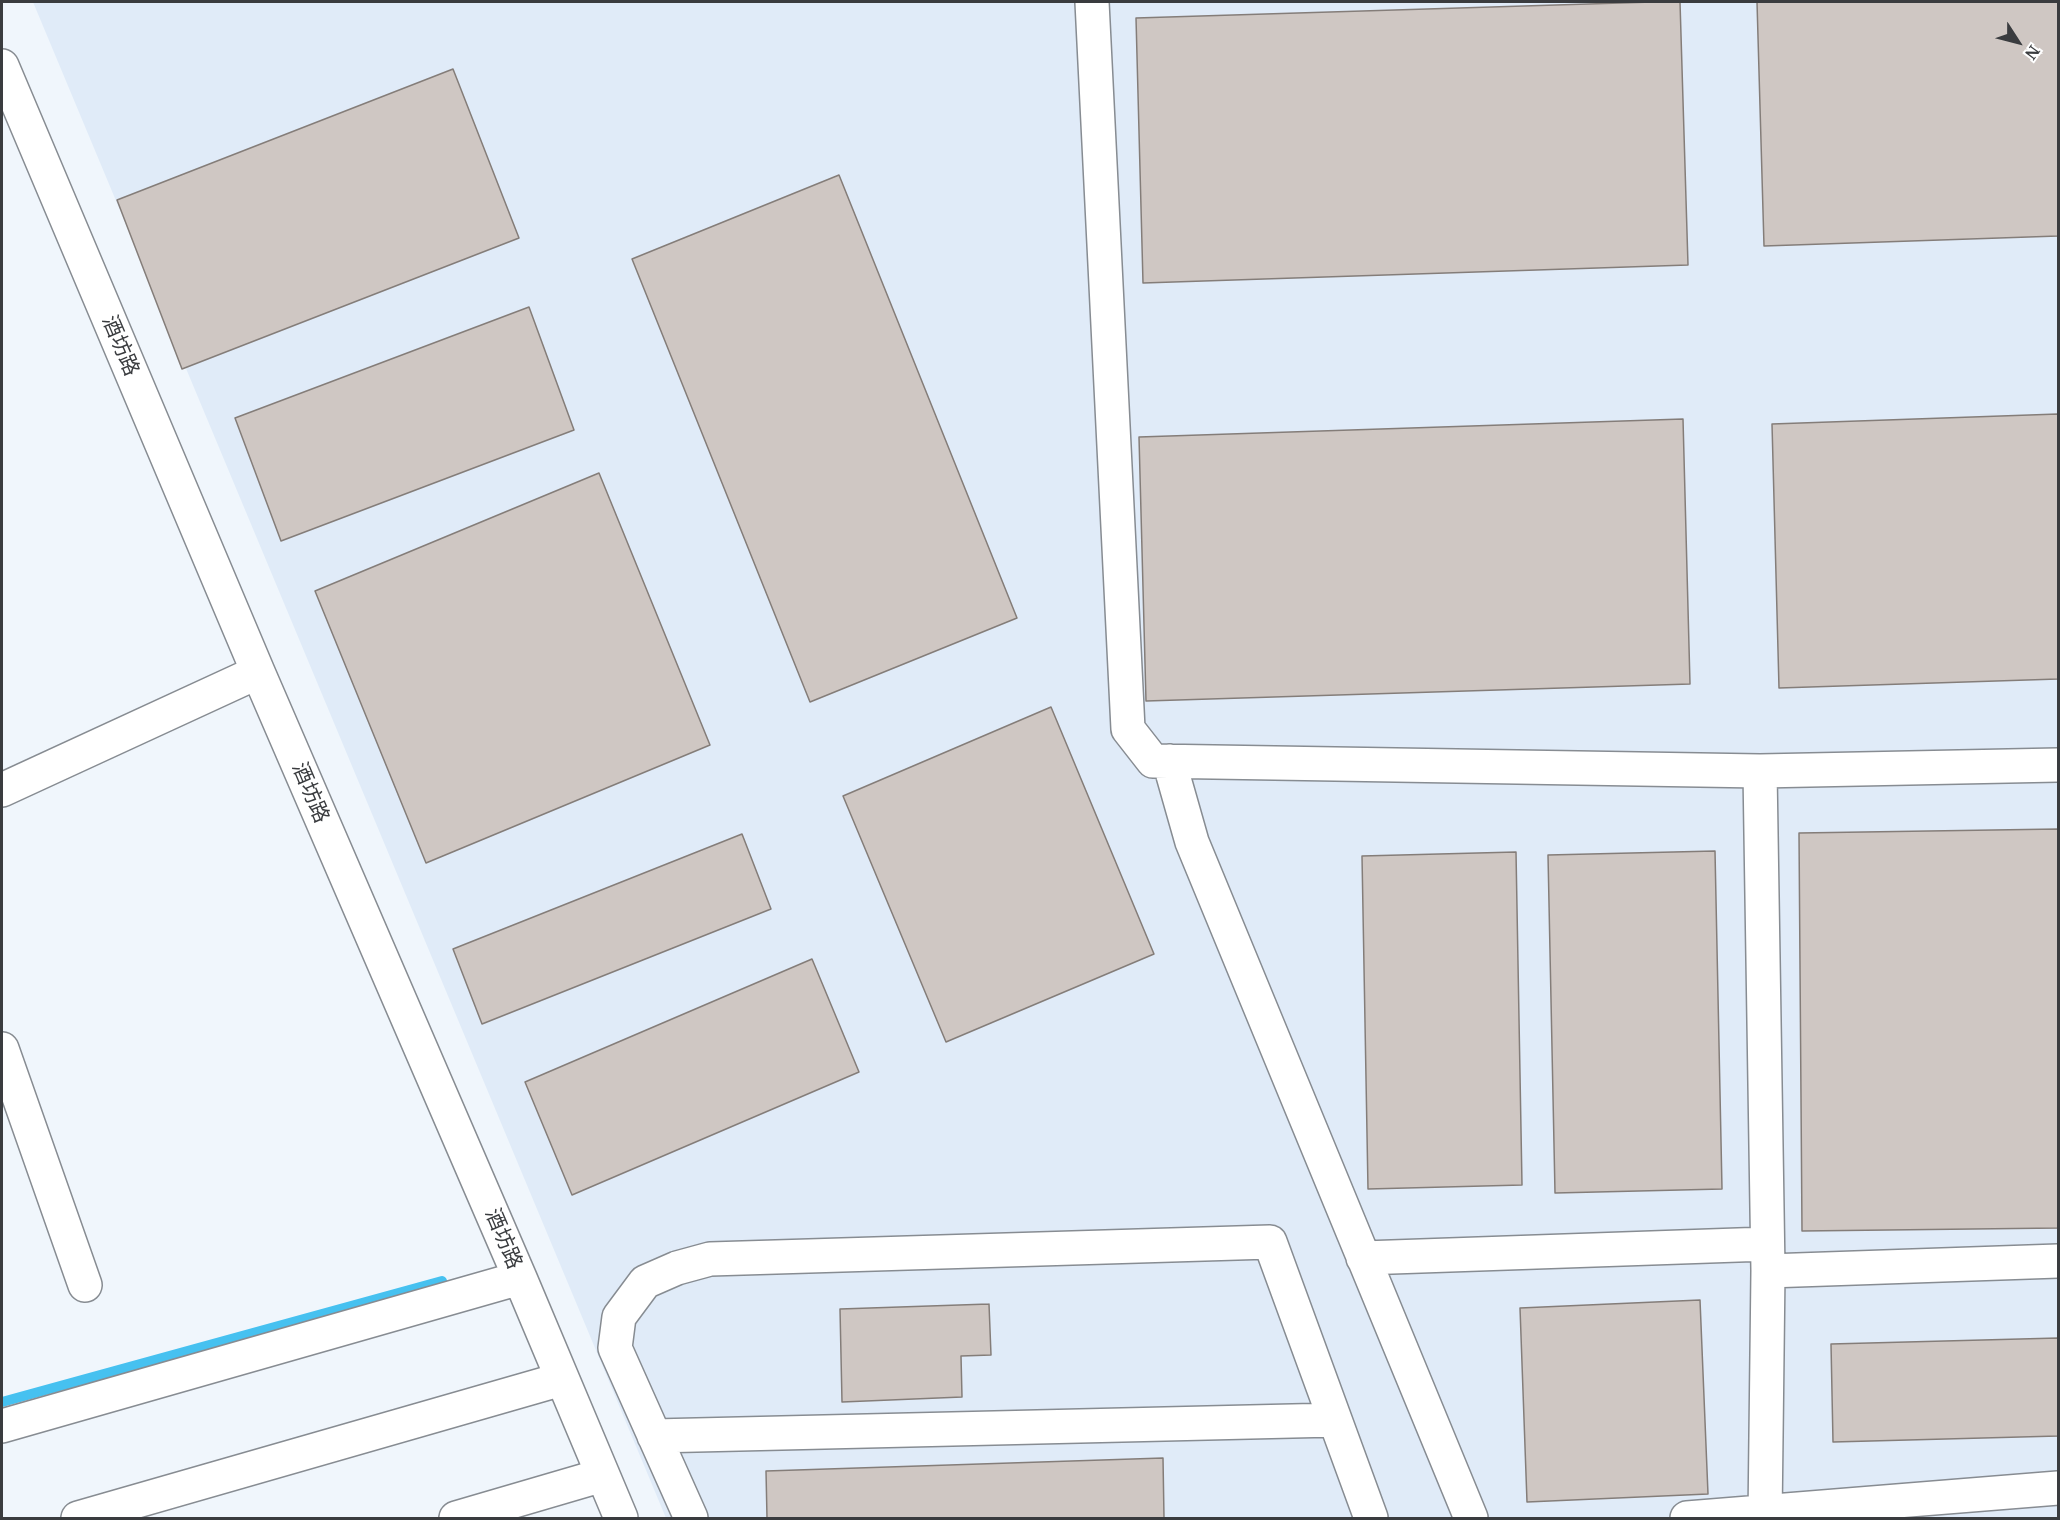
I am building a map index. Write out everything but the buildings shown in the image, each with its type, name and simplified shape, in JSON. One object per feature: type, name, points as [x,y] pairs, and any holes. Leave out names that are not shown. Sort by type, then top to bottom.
[{"type":"street","points":[[1092,2],[1128,729],[1153,760],[1760,771],[2058,765]]},
{"type":"street","name":"酒坊路","points":[[4,81],[520,1278],[621,1518]]},
{"type":"street","points":[[2,790],[258,672]]},
{"type":"street","points":[[1169,761],[1192,842],[1471,1518]]},
{"type":"street","points":[[1760,771],[1768,1258],[1765,1515]]},
{"type":"street","points":[[2,1049],[86,1285]]},
{"type":"street","points":[[691,1518],[615,1348],[619,1317],[645,1282],[677,1268],[710,1259],[1270,1242],[1371,1518]]},
{"type":"street","points":[[1363,1258],[2058,1261]]},
{"type":"street","points":[[2,1426],[520,1278]]},
{"type":"street","points":[[78,1518],[562,1379]]},
{"type":"street","points":[[654,1436],[1335,1420]]},
{"type":"street","points":[[456,1518],[603,1475]]},
{"type":"street","points":[[1687,1518],[1765,1515],[2058,1488]]},
{"type":"shaded area","points":[[33,2],[2058,2],[2058,1518],[666,1518]]},
{"type":"waterway","points":[[2,1402],[442,1281]]}]
